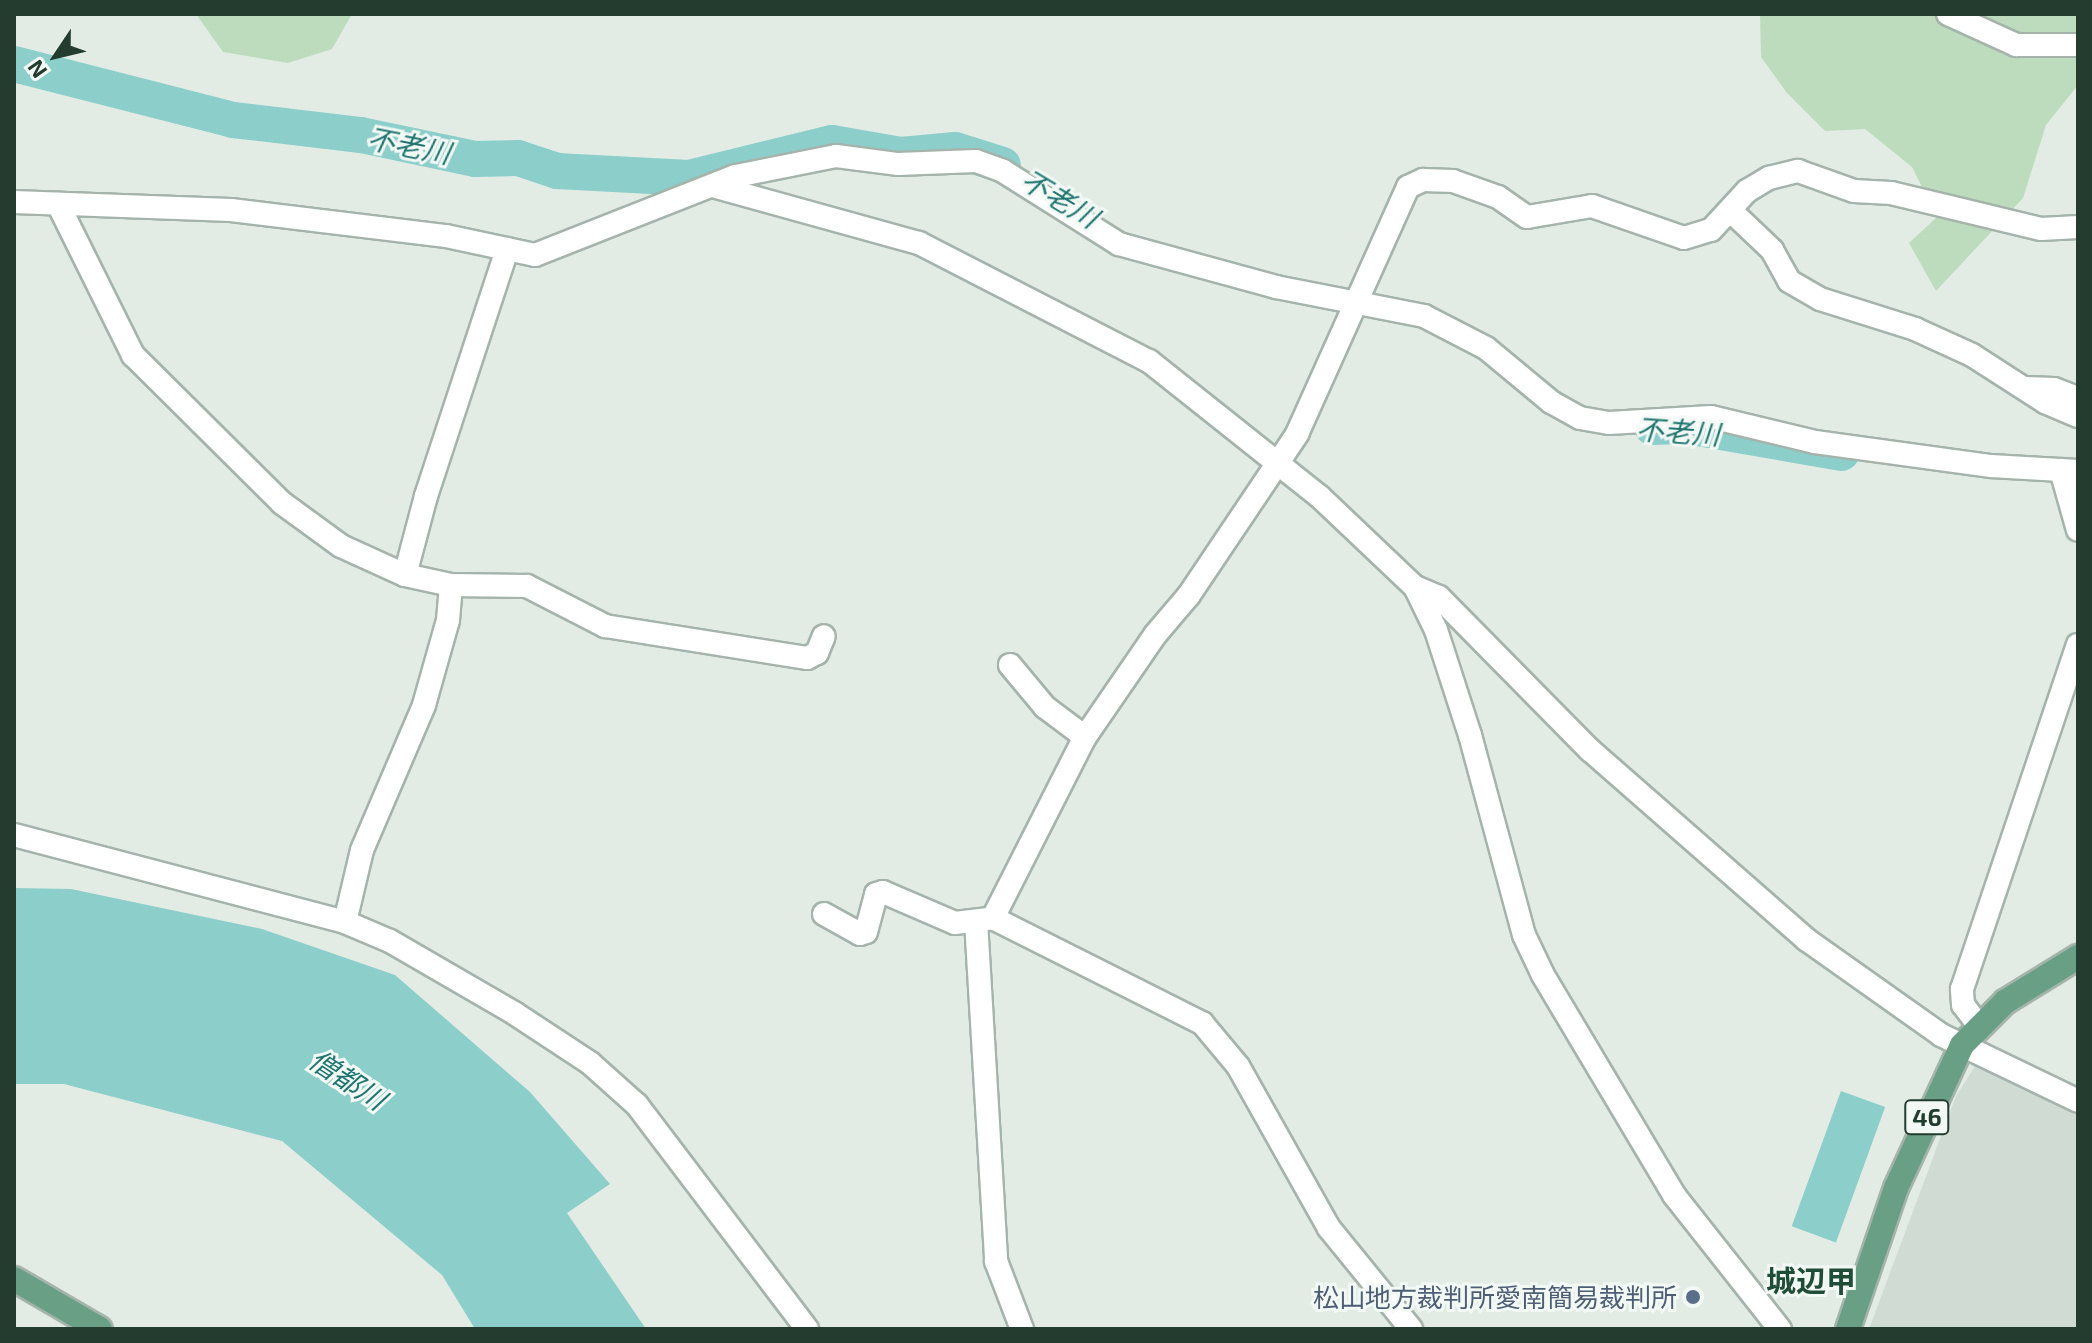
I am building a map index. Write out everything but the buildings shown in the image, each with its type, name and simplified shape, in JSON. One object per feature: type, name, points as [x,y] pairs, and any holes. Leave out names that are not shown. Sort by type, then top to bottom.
[{"type":"main road","name":"46","points":[[1848,1329],[1901,1177],[1962,1045],[2005,1002],[2078,957]]},
{"type":"main road","points":[[14,1279],[100,1329]]},
{"type":"street","points":[[1948,14],[2016,45],[2078,45]]},
{"type":"street","points":[[14,202],[231,210],[446,236],[535,255],[634,212],[736,176],[836,156],[898,164],[976,161],[1003,171],[1119,244],[1276,287],[1361,301],[1424,316],[1486,348],[1551,402],[1580,418],[1609,423],[1711,417],[1815,442],[1991,466],[2069,470],[2078,530]]},
{"type":"street","points":[[1022,1329],[996,1261],[984,920],[1085,737],[1279,462],[1361,301],[1408,187],[1423,180],[1453,181],[1498,197],[1527,217],[1550,215],[1570,205],[1592,206],[1684,238],[1711,230],[1747,191],[1769,178],[1798,171],[1854,191],[1891,193],[2041,229],[2078,227]]},
{"type":"street","points":[[713,186],[919,243],[1149,361],[1279,462],[1415,587],[1439,597],[1590,750],[1711,861],[1807,940],[1962,1045],[2078,1101]]},
{"type":"street","points":[[58,204],[117,330],[178,404],[282,503],[341,546],[405,575],[451,585],[527,586],[605,626],[807,658],[817,653],[824,636]]},
{"type":"street","points":[[1731,211],[1772,250],[1789,281],[1820,299],[1915,329],[1972,355],[2024,388],[2078,416]]},
{"type":"street","points":[[405,575],[434,467],[507,249]]},
{"type":"street","points":[[2024,388],[2054,389],[2078,398]]},
{"type":"street","points":[[345,922],[362,850],[424,705],[448,620],[451,585]]},
{"type":"street","points":[[1415,587],[1456,690],[1524,935],[1543,975],[1674,1195],[1780,1329]]},
{"type":"street","points":[[1979,1026],[1963,1005],[1962,989],[2078,645]]},
{"type":"street","points":[[1010,665],[1045,707],[1085,737]]},
{"type":"street","points":[[14,835],[345,922],[452,975],[602,1074],[637,1105],[807,1329]]},
{"type":"street","points":[[824,914],[860,934],[866,932],[876,894],[883,892],[955,923],[984,920],[1210,1031],[1238,1066],[1329,1228],[1411,1329]]},
{"type":"shaded area","points":[[1977,1063],[2078,1110],[2078,1329],[1869,1329],[1956,1096]]},
{"type":"green space","points":[[196,14],[352,14],[332,49],[288,63],[223,52]]},
{"type":"green space","points":[[1760,14],[2078,14],[2078,85],[2046,125],[2023,198],[1936,291],[1909,243],[1937,217],[1912,167],[1865,129],[1825,131],[1787,93],[1761,57]]},
{"type":"water","name":"僧都川","points":[[14,888],[71,889],[262,929],[395,975],[530,1092],[610,1184],[567,1213],[646,1329],[475,1329],[442,1275],[282,1141],[64,1084],[14,1084]]},
{"type":"water","points":[[1841,1091],[1885,1107],[1836,1242],[1792,1226]]},
{"type":"waterway","name":"不老川","points":[[14,64],[233,120],[361,135],[475,159],[518,158],[557,171],[689,178],[832,143],[901,155],[955,150],[1003,165]]},
{"type":"waterway","name":"不老川","points":[[1652,427],[1686,426],[1842,453]]},
{"type":"place","name":"松山地方裁判所愛南簡易裁判所","points":[[1693,1297]]},
{"type":"district","name":"城辺甲","points":[[1811,1280]]}]
